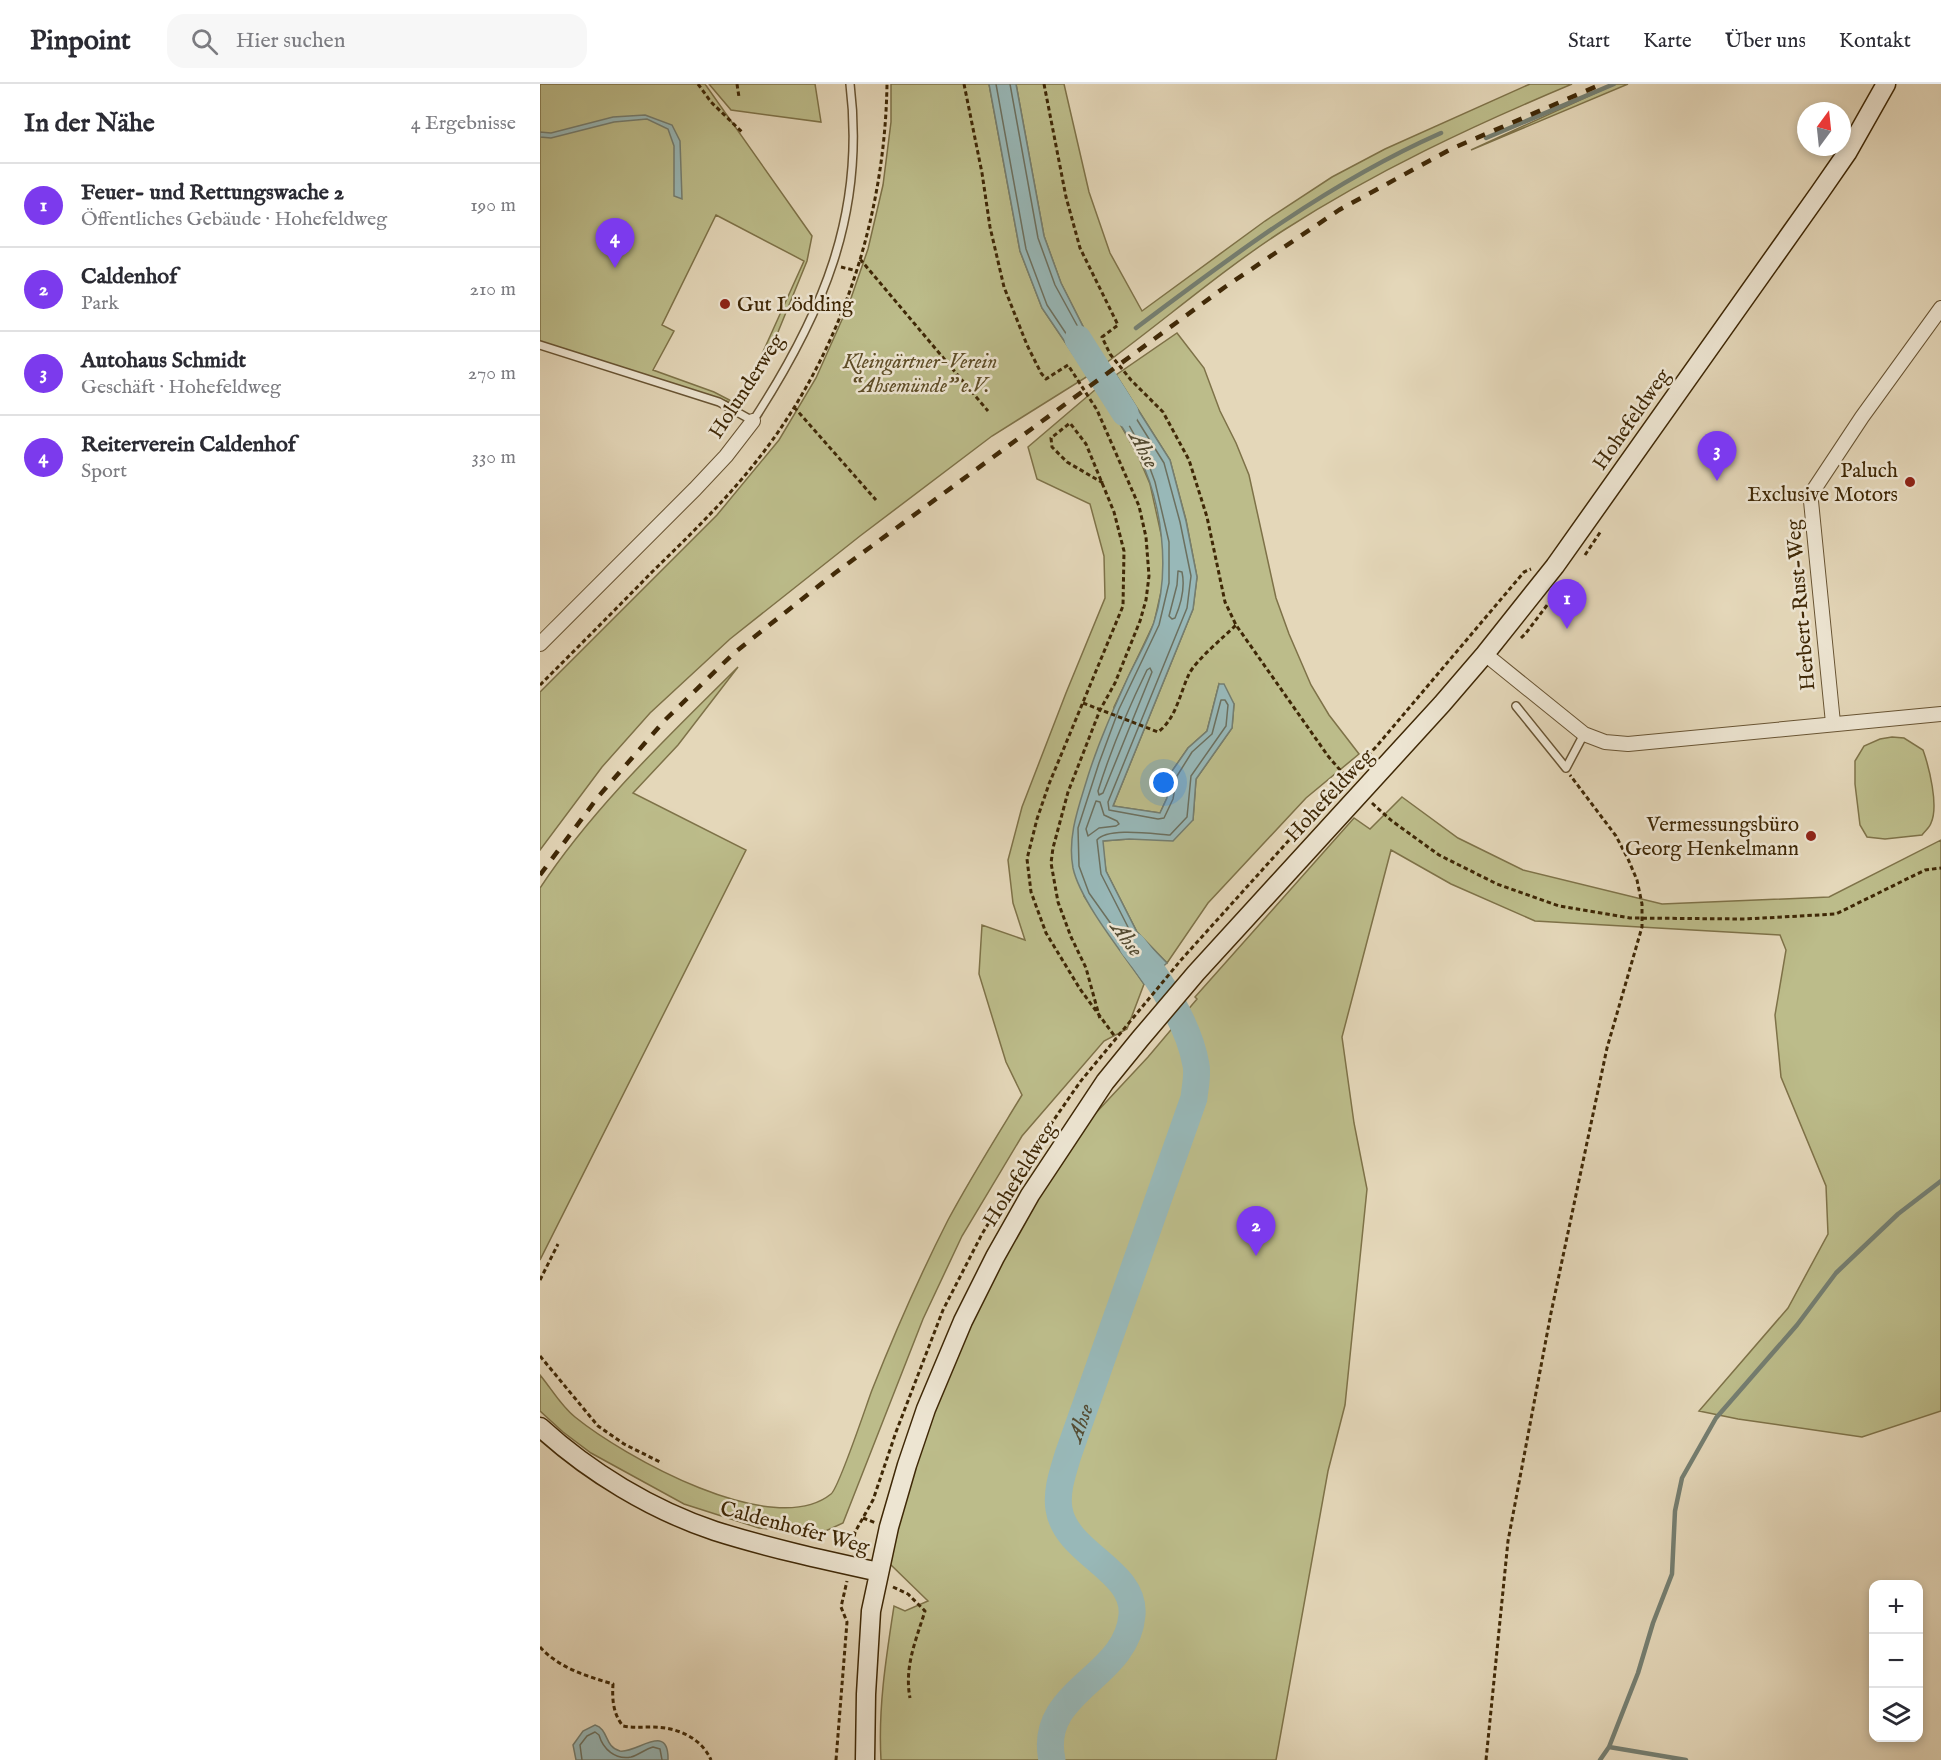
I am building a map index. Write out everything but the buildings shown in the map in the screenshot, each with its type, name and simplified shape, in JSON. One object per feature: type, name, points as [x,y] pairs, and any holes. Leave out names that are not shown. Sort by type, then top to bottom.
[{"type":"main road","name":"Hohefeldweg","points":[[878,1578],[907,1465],[926,1409],[963,1321],[1030,1195],[1099,1091],[1196,974],[1485,654],[1561,558],[1820,192],[1858,136],[1886,84]]},
{"type":"main road","name":"Caldenhofer Weg","points":[[540,1427],[571,1452],[619,1485],[687,1520],[757,1544],[850,1566],[878,1578],[871,1611],[866,1694],[866,1760]]},
{"type":"street","name":"Herbert-Rust-Weg","points":[[1833,723],[1811,501],[1813,491],[1862,417],[1941,308]]},
{"type":"street","name":"Holunderweg","points":[[540,644],[695,489],[726,456],[753,421]]},
{"type":"street","points":[[1485,654],[1584,734],[1605,742],[1628,744],[1941,714]]},
{"type":"lane","name":"Holunderweg","points":[[753,421],[790,363],[818,305],[833,265],[844,224],[851,183],[854,122],[850,84]]},
{"type":"lane","points":[[540,345],[718,402],[753,421]]},
{"type":"lane","points":[[1516,706],[1566,768],[1584,734]]},
{"type":"path","points":[[698,84],[711,102],[743,133]]},
{"type":"path","points":[[736,84],[739,97]]},
{"type":"path","points":[[540,685],[714,512],[756,462],[794,407],[812,376],[849,297],[860,260],[878,186],[886,124],[887,84]]},
{"type":"path","points":[[964,84],[990,227],[1010,304],[1041,373],[1046,379],[1068,365],[1097,410],[1139,506],[1146,537],[1149,576],[1140,621],[1115,683],[1100,710],[1068,792],[1051,862],[1058,902],[1086,969],[1100,1019]]},
{"type":"path","points":[[1044,84],[1066,197],[1080,248],[1118,325],[1102,337],[1117,363],[1163,412],[1190,460],[1207,517],[1225,602],[1236,625],[1328,756],[1346,777]]},
{"type":"path","points":[[860,260],[988,411]]},
{"type":"path","points":[[833,265],[857,271]]},
{"type":"path","points":[[794,407],[876,500]]},
{"type":"path","points":[[1103,483],[1067,462],[1052,447],[1051,438],[1070,423],[1086,444],[1103,483],[1114,512],[1124,551],[1123,606],[1049,784],[1027,859],[1030,892],[1046,933],[1100,1019],[1128,1054]]},
{"type":"path","points":[[1139,1012],[1181,960],[1346,777],[1376,747],[1496,608]]},
{"type":"path","points":[[1083,703],[1158,732],[1164,727],[1183,693],[1189,674],[1236,625]]},
{"type":"path","points":[[1486,1760],[1510,1529],[1551,1313],[1606,1048],[1642,927],[1642,904],[1628,859],[1616,836],[1566,768]]},
{"type":"path","points":[[1361,793],[1392,821],[1439,855],[1488,880],[1559,906],[1630,918],[1745,919],[1836,914],[1925,870],[1941,868]]},
{"type":"path","points":[[540,1281],[558,1244]]},
{"type":"path","points":[[540,1356],[598,1426],[624,1444],[662,1463]]},
{"type":"path","points":[[836,1760],[847,1622],[841,1607],[850,1566]]},
{"type":"path","points":[[878,1578],[901,1591],[925,1611],[910,1659],[906,1681],[910,1698]]},
{"type":"path","points":[[540,1647],[553,1659],[582,1675],[613,1684],[612,1699],[615,1712],[623,1726],[630,1728],[661,1727],[680,1731],[700,1744],[711,1760]]},
{"type":"green space","points":[[540,84],[705,84],[812,236],[807,261],[778,332],[739,405],[540,343]],"holes":[[[716,215],[804,261],[739,405],[714,392],[653,370],[674,331],[662,325]]]},
{"type":"green space","points":[[709,84],[815,84],[821,122],[731,110]]},
{"type":"green space","name":"Kleingärtner-Verein “Ahsemünde” e.V.","points":[[891,84],[989,84],[1020,251],[1042,308],[1088,376],[992,436],[730,639],[650,713],[602,767],[540,850],[540,692],[717,515],[779,440],[816,378],[849,304],[868,249],[883,185],[891,122]]},
{"type":"green space","points":[[1016,84],[1064,84],[1089,192],[1110,253],[1142,311],[1265,221],[1332,177],[1385,149],[1530,84],[1572,84],[1498,116],[1354,188],[1238,261],[1106,363],[1095,350],[1061,283],[1044,236]]},
{"type":"green space","points":[[1615,84],[1628,84],[1471,150]]},
{"type":"green space","points":[[1177,333],[1204,368],[1220,411],[1249,475],[1276,598],[1311,685],[1329,715],[1359,754],[1306,798],[1208,903],[1167,963],[1137,932],[1106,871],[1102,841],[1129,839],[1193,820],[1196,779],[1232,728],[1234,704],[1219,684],[1207,731],[1188,748],[1170,774],[1167,798],[1160,813],[1113,806],[1193,609],[1197,577],[1186,520],[1170,460],[1116,375]]},
{"type":"green space","points":[[1096,389],[1138,456],[1150,484],[1163,543],[1163,583],[1154,623],[1114,707],[1084,896],[1144,984],[1127,1029],[1104,1041],[1022,1136],[962,1236],[923,1319],[843,1523],[819,1534],[759,1528],[684,1504],[591,1453],[563,1432],[540,1411],[540,1375],[570,1413],[597,1433],[662,1471],[699,1488],[737,1501],[773,1507],[805,1506],[831,1494],[835,1488],[908,1304],[948,1220],[1022,1095],[1006,1062],[979,974],[982,925],[1025,940],[1013,903],[1008,860],[1022,807],[1105,598],[1104,556],[1090,504],[1037,479],[1028,447]]},
{"type":"green space","points":[[738,667],[678,745],[633,793],[746,850],[540,1260],[540,888],[584,828],[608,800]]},
{"type":"green space","points":[[1892,737],[1904,738],[1923,750],[1932,786],[1933,816],[1930,826],[1922,835],[1885,839],[1867,837],[1860,825],[1855,761],[1864,746]]},
{"type":"green space","points":[[1402,797],[1458,838],[1523,870],[1662,904],[1829,897],[1941,840],[1941,1411],[1862,1437],[1699,1411],[1788,1308],[1828,1234],[1826,1186],[1781,1077],[1775,1015],[1786,950],[1780,935],[1535,921],[1451,884],[1391,850],[1342,1037],[1354,1123],[1367,1189],[1345,1405],[1328,1471],[1276,1760],[881,1760],[882,1702],[894,1606],[905,1611],[928,1601],[889,1563],[909,1486],[953,1359],[1021,1221],[1093,1116],[1148,1057],[1197,999],[1195,997],[1354,818],[1370,829]]},
{"type":"water","points":[[989,84],[1016,84],[1044,236],[1061,283],[1095,350],[1106,363],[1088,376],[1042,308],[1020,251]]},
{"type":"water","points":[[645,115],[672,125],[680,141],[682,199],[674,196],[674,146],[668,129],[647,119],[614,122],[551,138],[540,137],[540,132],[551,133],[613,117]]},
{"type":"water","points":[[1116,375],[1170,460],[1186,521],[1197,577],[1193,609],[1113,806],[1160,813],[1167,798],[1170,774],[1188,748],[1207,731],[1219,684],[1224,684],[1234,704],[1232,728],[1196,779],[1193,820],[1173,841],[1129,839],[1103,841],[1106,871],[1137,932],[1167,963],[1144,984],[1084,896],[1073,868],[1072,856],[1075,821],[1088,776],[1112,712],[1152,629],[1162,581],[1161,536],[1153,493],[1138,454],[1096,389]]},
{"type":"water","points":[[595,1725],[603,1730],[611,1746],[620,1751],[627,1751],[650,1742],[663,1743],[667,1749],[668,1760],[576,1760],[573,1745],[583,1731]]},
{"type":"waterway","points":[[1486,138],[1614,84]]},
{"type":"waterway","points":[[1136,328],[1246,247],[1321,197],[1400,152],[1441,133]]},
{"type":"waterway","name":"Ahse","points":[[1078,339],[1125,413]]},
{"type":"waterway","name":"Ahse","points":[[1052,1760],[1051,1736],[1057,1717],[1069,1700],[1115,1655],[1127,1637],[1132,1615],[1130,1599],[1123,1586],[1074,1538],[1064,1525],[1058,1502],[1060,1482],[1194,1098],[1196,1081],[1197,1069],[1192,1049],[1180,1018],[1163,987],[1133,946]]},
{"type":"waterway","points":[[1600,1760],[1609,1747],[1638,1673],[1653,1623],[1672,1574],[1675,1511],[1682,1478],[1716,1418],[1797,1325],[1836,1273],[1898,1214],[1941,1181]]},
{"type":"waterway","points":[[1609,1747],[1686,1760]]},
{"type":"railway","points":[[540,875],[598,797],[665,720],[734,653],[835,573],[1225,287],[1339,210],[1451,149],[1602,84]]},
{"type":"place","name":"Reiterverein Caldenhof","points":[[615,268]]},
{"type":"place","name":"Gut Lödding","points":[[725,304]]},
{"type":"place","name":"Autohaus Schmidt","points":[[1717,481]]},
{"type":"place","name":"Paluch Exclusive Motors","points":[[1910,482]]},
{"type":"place","name":"Feuer- und Rettungswache 2","points":[[1567,629]]},
{"type":"place","name":"Vermessungsbüro Georg Henkelmann","points":[[1811,836]]},
{"type":"place","name":"Caldenhof","points":[[1256,1256]]}]
